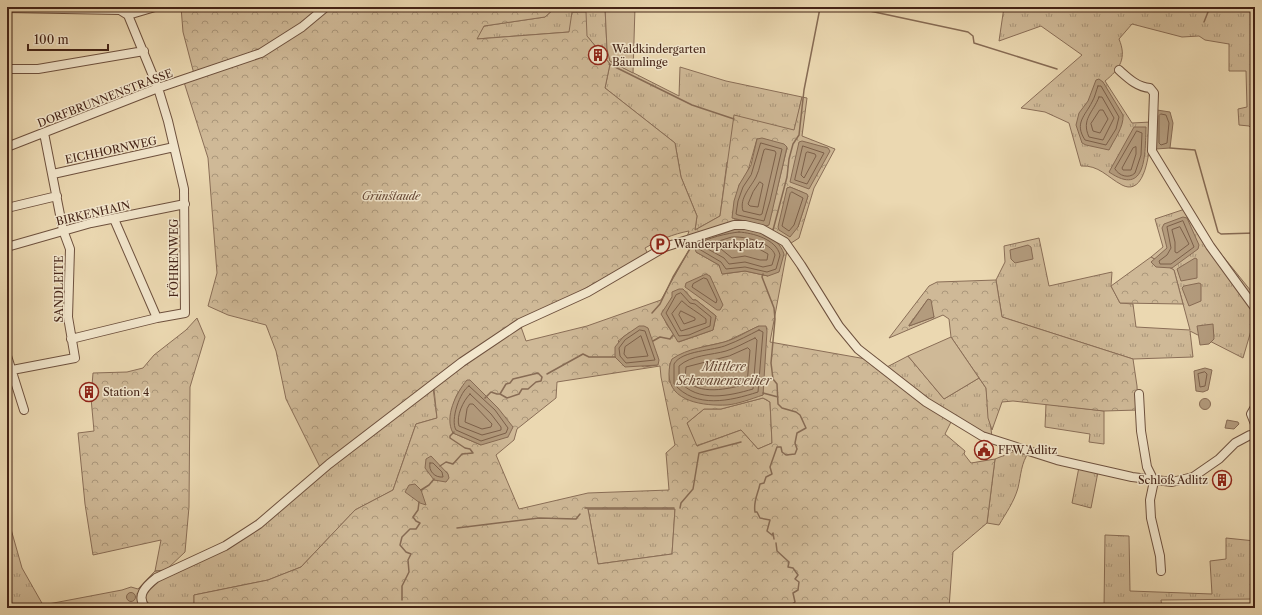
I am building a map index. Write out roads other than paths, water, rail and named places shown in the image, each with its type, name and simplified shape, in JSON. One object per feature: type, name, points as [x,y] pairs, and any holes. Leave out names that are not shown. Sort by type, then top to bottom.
[{"type":"street","points":[[7,8],[121,8],[128,16],[155,7]]},
{"type":"street","name":"DORFBRUNNENSTRASSE","points":[[7,147],[158,88],[261,53],[302,27],[326,7]]},
{"type":"street","name":"FÖHRENWEG","points":[[71,339],[157,318],[185,313],[184,188],[158,88],[128,16]]},
{"type":"street","points":[[7,69],[38,70],[144,52]]},
{"type":"street","points":[[1119,70],[1141,87],[1150,88],[1154,93],[1152,151],[1210,246],[1255,308]]},
{"type":"street","name":"SANDLEITE","points":[[9,370],[75,358],[68,317],[70,249],[63,230],[44,133]]},
{"type":"street","name":"EICHHORNWEG","points":[[53,174],[174,147]]},
{"type":"street","points":[[7,208],[57,196]]},
{"type":"street","name":"BIRKENHAIN","points":[[7,247],[63,230],[185,204]]},
{"type":"street","points":[[114,219],[157,318]]},
{"type":"street","points":[[146,608],[141,598],[142,593],[147,585],[156,578],[225,546],[259,524],[336,459],[462,362],[520,323],[588,292],[665,247],[734,225],[744,225],[762,229],[785,242],[801,265],[838,326],[858,349],[926,402],[963,426],[982,436],[1057,460],[1154,481],[1172,482],[1193,477],[1219,459],[1241,439],[1250,435],[1255,435]]},
{"type":"street","points":[[7,356],[9,370],[24,410]]},
{"type":"street","points":[[1139,394],[1141,431],[1147,467],[1154,481],[1150,500],[1151,518],[1160,556],[1161,571]]},
{"type":"street","points":[[1255,407],[1251,414],[1255,424]]},
{"type":"water","points":[[1099,79],[1103,82],[1123,115],[1120,129],[1109,150],[1082,143],[1076,125],[1079,113],[1088,101],[1096,80]]},
{"type":"water","points":[[1157,110],[1170,112],[1173,123],[1170,148],[1156,149]]},
{"type":"water","points":[[1134,127],[1146,127],[1144,160],[1137,176],[1131,180],[1121,179],[1109,172]]},
{"type":"water","points":[[762,138],[784,144],[787,147],[769,225],[766,226],[732,218],[734,201],[739,185],[751,165],[757,139]]},
{"type":"water","points":[[802,141],[828,148],[830,151],[809,189],[790,182],[799,142]]},
{"type":"water","points":[[790,187],[807,194],[808,196],[798,227],[790,237],[779,230],[778,227],[787,188]]},
{"type":"water","points":[[1183,217],[1187,218],[1199,245],[1198,249],[1172,268],[1156,267],[1151,262],[1167,248],[1162,228],[1164,224]]},
{"type":"water","points":[[739,228],[766,235],[777,242],[784,254],[779,272],[768,276],[745,271],[722,274],[719,265],[696,252],[694,244],[699,239]]},
{"type":"water","points":[[1028,245],[1031,247],[1033,259],[1015,263],[1011,259],[1010,250]]},
{"type":"water","points":[[1195,258],[1197,259],[1197,278],[1181,281],[1177,269]]},
{"type":"water","points":[[706,274],[710,276],[723,305],[720,310],[717,310],[685,287],[686,283]]},
{"type":"water","points":[[1199,283],[1201,284],[1201,301],[1189,306],[1182,288],[1184,286]]},
{"type":"water","name":"Mittlere Schwanenweiher","points":[[683,289],[693,300],[696,300],[716,316],[713,330],[678,342],[661,314],[672,297],[672,292]]},
{"type":"water","points":[[928,299],[931,300],[934,317],[909,326]]},
{"type":"water","points":[[1213,324],[1214,339],[1209,344],[1200,345],[1197,326]]},
{"type":"water","name":"Mittlere Schwanenweiher","points":[[639,326],[648,328],[659,360],[658,365],[625,367],[615,357],[615,347],[623,337]]},
{"type":"water","name":"Mittlere Schwanenweiher","points":[[759,326],[766,326],[767,331],[763,395],[736,404],[708,405],[689,400],[675,391],[669,374],[672,359],[684,352],[728,341]]},
{"type":"water","points":[[1205,368],[1212,370],[1208,390],[1203,392],[1196,391],[1194,371]]},
{"type":"water","points":[[467,380],[470,380],[498,408],[513,427],[508,437],[481,445],[453,433],[450,420],[452,405]]},
{"type":"water","points":[[1203,399],[1207,399],[1209,400],[1209,408],[1203,409],[1200,406],[1200,402]]},
{"type":"water","points":[[1227,420],[1238,422],[1239,424],[1234,429],[1225,428]]},
{"type":"water","points":[[431,456],[448,474],[449,478],[446,482],[434,480],[425,468],[426,459]]},
{"type":"water","points":[[415,484],[421,490],[426,505],[420,503],[405,492],[409,485]]},
{"type":"water","points":[[129,593],[133,593],[135,597],[133,601],[129,601],[127,599],[127,595]]},
{"type":"waterway","points":[[851,7],[968,32],[973,36],[974,43],[1057,69]]},
{"type":"waterway","points":[[1204,22],[1210,7]]},
{"type":"waterway","points":[[773,230],[787,177],[789,159],[793,144],[799,135],[804,90],[820,8]]},
{"type":"waterway","points":[[609,64],[692,105],[734,119]]},
{"type":"waterway","points":[[1170,148],[1195,150],[1218,232],[1221,234],[1255,233]]},
{"type":"waterway","points":[[652,313],[660,304],[673,277],[691,247]]},
{"type":"waterway","points":[[763,274],[762,277],[774,308],[775,319],[771,363],[773,379],[777,384],[778,404],[782,408],[796,412],[800,415],[806,428],[797,433],[795,443],[797,449],[795,454],[786,455],[782,452],[781,447],[777,447],[770,467],[772,474],[766,477],[764,483],[760,484],[756,498],[755,512],[757,512],[760,518],[770,520],[767,531],[772,535],[773,533],[774,539]]},
{"type":"waterway","points":[[653,341],[660,337],[670,339],[673,335]]},
{"type":"waterway","points":[[547,374],[583,354],[589,357],[615,357]]},
{"type":"waterway","points":[[485,398],[491,392],[500,394],[506,384],[510,383],[513,379],[538,373],[542,377],[541,381],[536,382],[528,389],[522,389],[519,394],[507,398],[500,394]]},
{"type":"waterway","points":[[763,393],[778,397]]},
{"type":"waterway","points":[[440,466],[446,462],[453,464],[462,454],[473,453],[470,449],[465,448],[450,438],[454,432]]},
{"type":"waterway","points":[[680,508],[681,503],[693,489],[699,453],[741,442]]},
{"type":"waterway","points":[[421,490],[429,485],[434,479]]},
{"type":"waterway","points":[[402,600],[402,586],[409,572],[408,560],[411,554],[406,552],[400,545],[402,537],[410,529],[416,529],[420,523],[413,517],[418,510],[419,502]]},
{"type":"waterway","points":[[585,508],[674,508]]},
{"type":"waterway","points":[[457,528],[539,518],[576,519],[580,514]]},
{"type":"waterway","points":[[776,543],[777,551],[789,562],[788,567],[793,568],[798,575],[795,579],[799,582],[798,590],[793,593],[795,602],[786,608]]},
{"type":"place","name":"Waldkindergarten Bäumlinge","points":[[598,55]]},
{"type":"place","name":"Wanderparkplatz","points":[[660,244]]},
{"type":"place","name":"Station 4","points":[[89,392]]},
{"type":"place","name":"FFW Adlitz","points":[[984,450]]},
{"type":"place","name":"Schloß Adlitz","points":[[1222,480]]},
{"type":"park label","name":"Grünstaude","points":[[391,196]]}]
